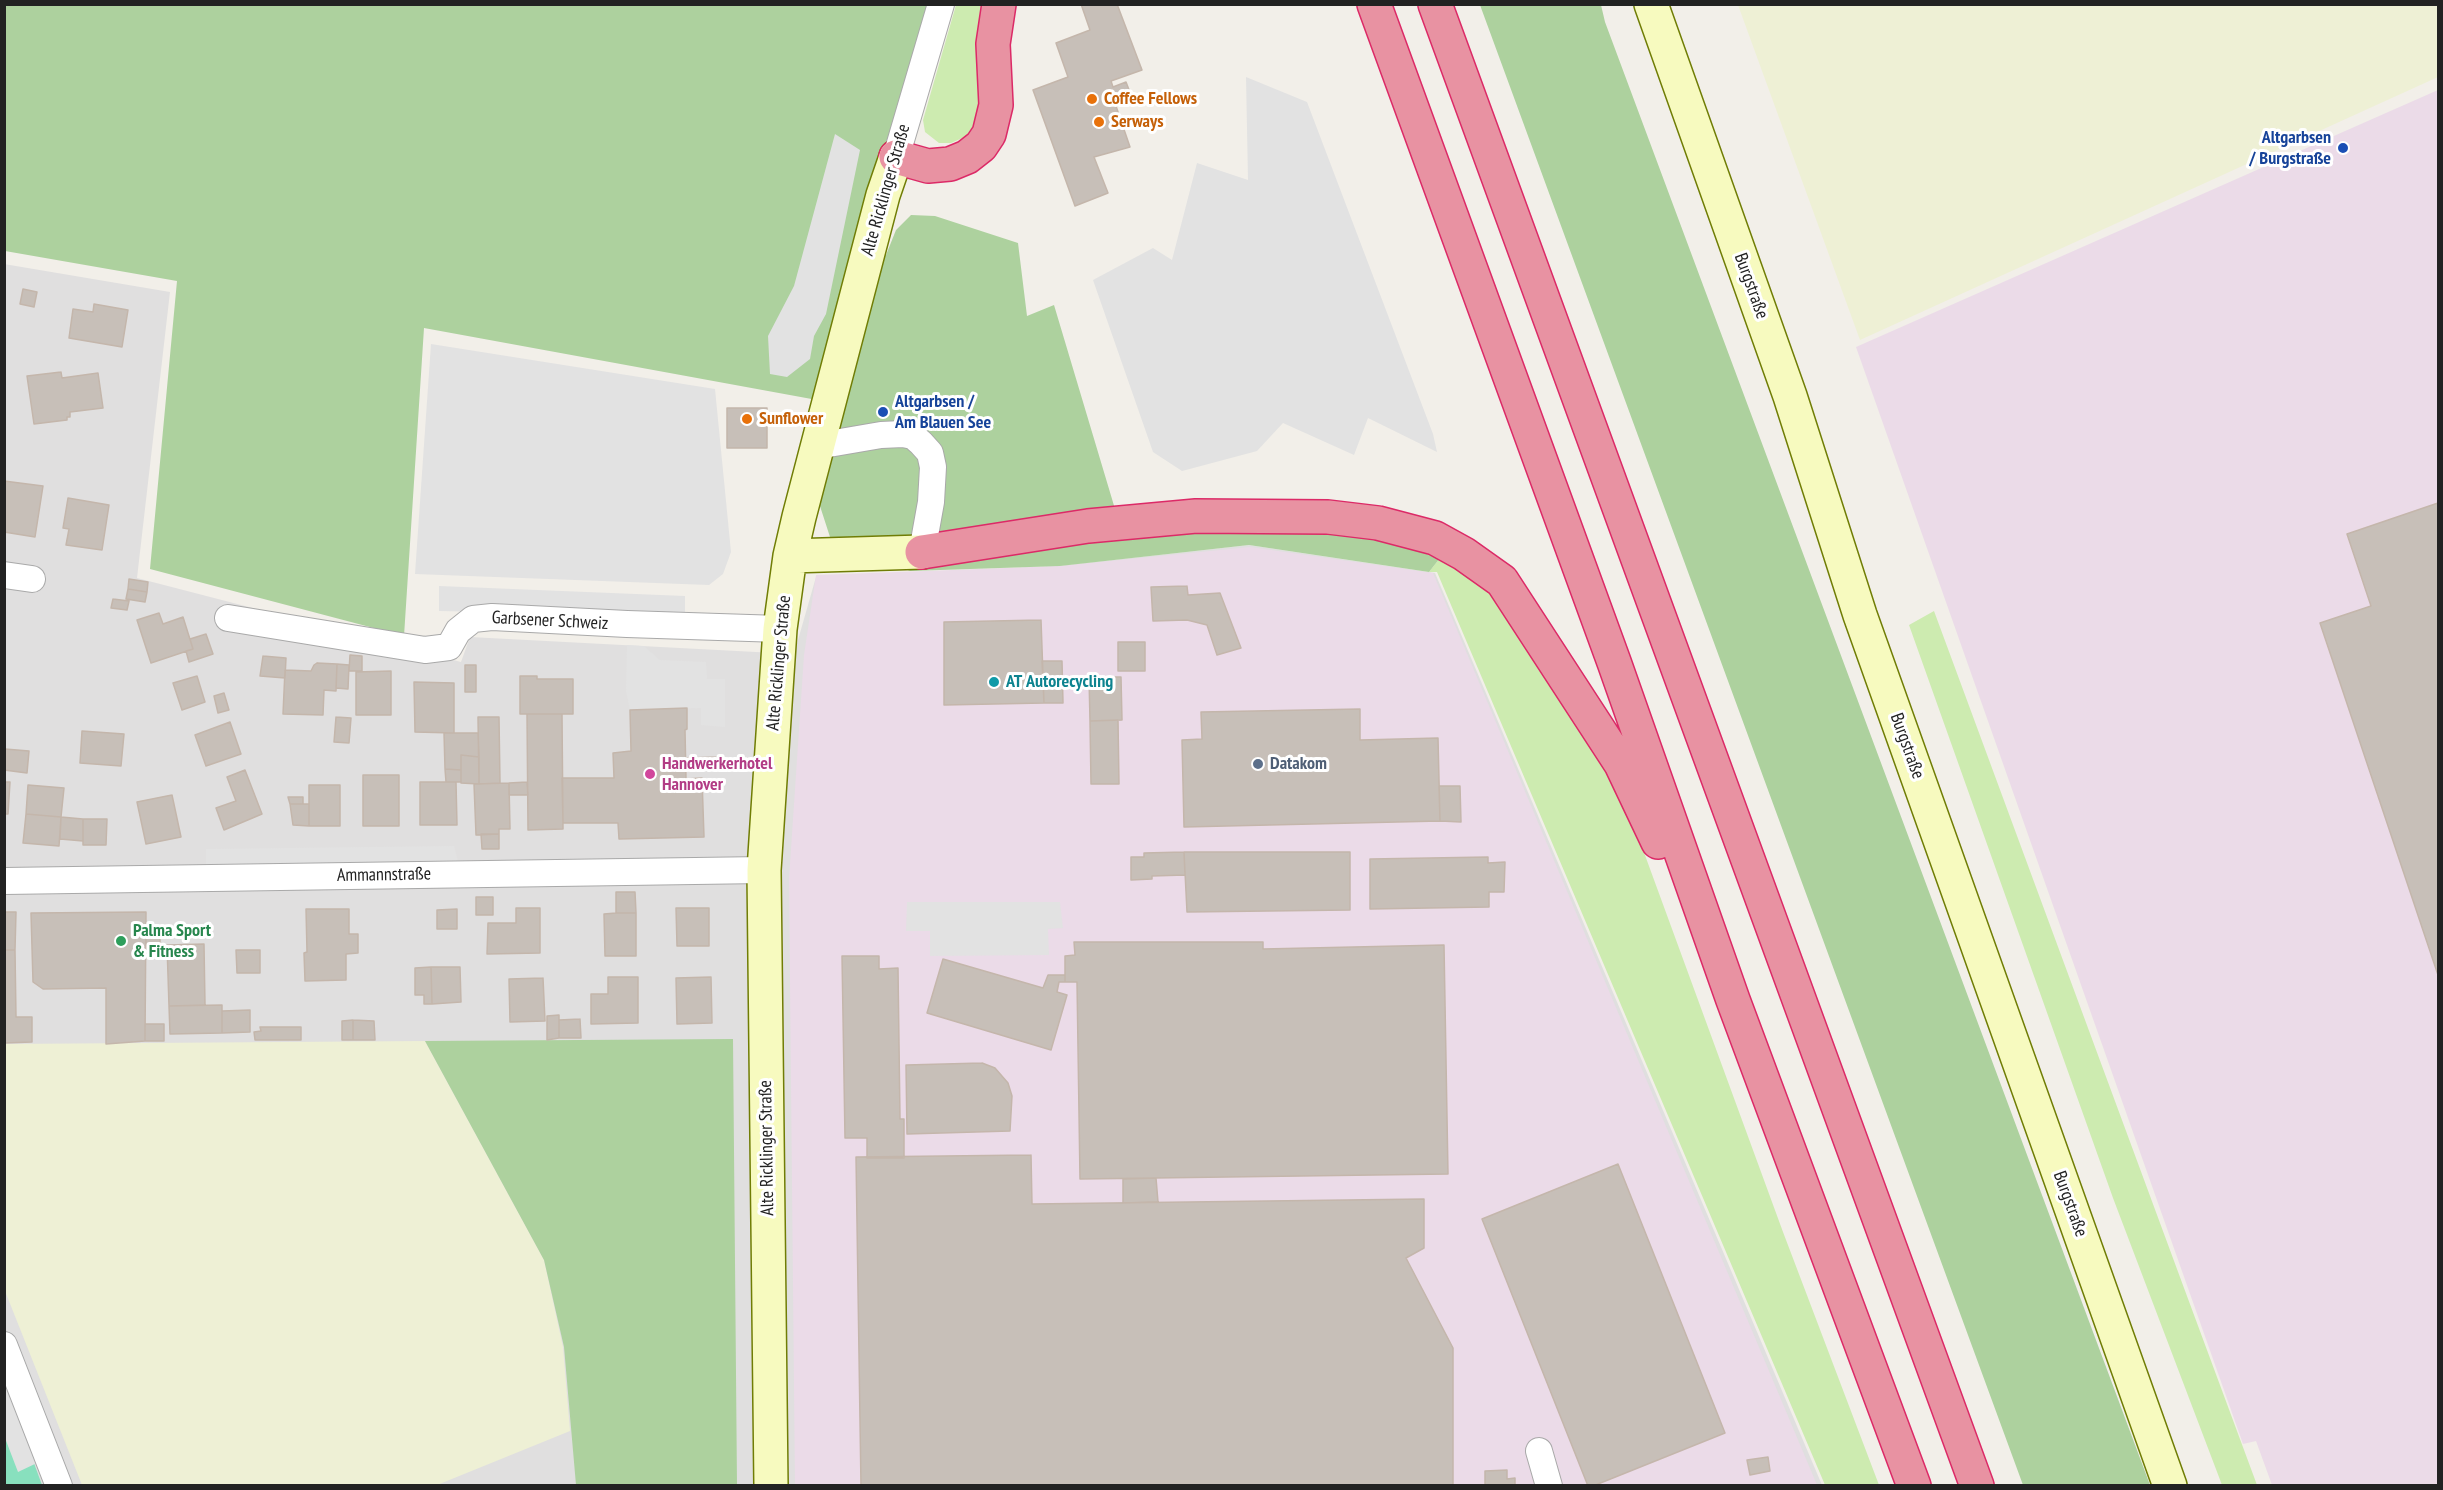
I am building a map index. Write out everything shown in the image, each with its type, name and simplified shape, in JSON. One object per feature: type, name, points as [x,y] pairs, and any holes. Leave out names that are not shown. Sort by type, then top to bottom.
[{"type":"highway","points":[[896,157],[928,166],[950,164],[967,157],[985,140],[989,134],[996,105],[993,44],[999,4]]},
{"type":"highway","points":[[1374,4],[1614,662],[1733,1000],[1914,1485]]},
{"type":"highway","points":[[1435,4],[1977,1485]]},
{"type":"highway","points":[[922,552],[1088,526],[1196,516],[1328,517],[1378,523],[1416,532],[1450,545],[1502,581],[1621,764],[1733,1000]]},
{"type":"street","name":"Alte Ricklinger Straße","points":[[771,1485],[764,870],[780,629],[790,556],[817,446],[883,195],[941,4]]},
{"type":"street","name":"Burgstraße","points":[[1651,4],[1790,396],[1864,626],[2170,1485]]},
{"type":"street","points":[[790,556],[922,552],[931,502],[933,467],[930,453],[921,443],[913,436],[903,434],[881,435],[817,446]]},
{"type":"street","points":[[4,575],[32,579]]},
{"type":"street","name":"Garbsener Schweiz","points":[[228,618],[425,650],[448,647],[458,631],[473,619],[492,616],[754,630],[780,629]]},
{"type":"street","name":"Ammannstraße","points":[[4,881],[764,870]]},
{"type":"street","points":[[4,1345],[59,1485]]},
{"type":"street","points":[[1539,1451],[1549,1485]]},
{"type":"shaded area","points":[[1246,77],[1307,102],[1433,434],[1437,452],[1368,418],[1354,455],[1283,423],[1257,451],[1182,471],[1153,452],[1093,280],[1153,248],[1172,260],[1197,163],[1248,180]]},
{"type":"shaded area","points":[[2438,90],[2438,1485],[2272,1485],[2256,1441],[2243,1444],[1856,347]]},
{"type":"shaded area","points":[[835,134],[860,150],[826,314],[814,336],[810,359],[787,377],[770,374],[768,336],[794,286]]},
{"type":"shaded area","points":[[4,264],[170,292],[137,578],[461,662],[470,637],[794,654],[816,577],[1058,566],[1249,545],[1435,573],[1822,1485],[5,1485]]},
{"type":"shaded area","points":[[431,344],[715,389],[731,552],[723,574],[709,585],[415,574]]},
{"type":"shaded area","points":[[1250,547],[1433,573],[1817,1485],[795,1486],[789,879],[804,655],[816,575],[1060,566]]},
{"type":"shaded area","points":[[439,586],[685,596],[685,616],[439,611]]},
{"type":"shaded area","points":[[627,645],[644,646],[660,660],[706,662],[707,679],[725,679],[725,727],[701,725],[701,708],[630,710],[626,691]]},
{"type":"shaded area","points":[[454,846],[458,862],[206,865],[206,849]]},
{"type":"shaded area","points":[[907,902],[1060,902],[1063,928],[1048,929],[1049,955],[930,956],[930,931],[906,931]]},
{"type":"shaded area","points":[[4,1375],[39,1462],[18,1472],[5,1438]]},
{"type":"green space","points":[[4,5],[931,5],[858,251],[886,255],[896,230],[911,215],[935,216],[1018,243],[1027,316],[1054,305],[1115,509],[1259,529],[1374,538],[1440,558],[1429,572],[1249,545],[1060,566],[910,571],[830,537],[819,503],[828,402],[424,328],[404,636],[150,569],[177,281],[5,251]]},
{"type":"green space","points":[[956,5],[987,5],[982,103],[975,127],[969,135],[951,143],[939,143],[925,132],[923,120]]},
{"type":"green space","points":[[1480,5],[1601,5],[1605,22],[2150,1485],[2023,1485]]},
{"type":"green space","points":[[1738,5],[2438,5],[2438,77],[1860,340]]},
{"type":"green space","points":[[1440,558],[1474,577],[1498,602],[1612,776],[1631,817],[1783,1232],[1879,1485],[1825,1485],[1437,572],[1429,572]]},
{"type":"green space","points":[[1934,611],[2257,1485],[2222,1485],[2113,1198],[1909,625]]},
{"type":"green space","points":[[733,1039],[737,1485],[576,1485],[564,1347],[544,1260],[425,1041]]},
{"type":"green space","points":[[425,1041],[544,1260],[563,1347],[570,1431],[437,1485],[82,1485],[5,1291],[5,1044]]},
{"type":"green space","points":[[5,1384],[42,1485],[5,1485]]},
{"type":"building","points":[[1081,4],[1117,4],[1142,70],[1111,81],[1113,87],[1126,82],[1133,100],[1116,106],[1130,147],[1094,157],[1108,193],[1075,206],[1033,90],[1068,77],[1056,43],[1090,30]]},
{"type":"building","points":[[23,289],[37,292],[34,307],[20,304]]},
{"type":"building","points":[[94,304],[128,310],[122,347],[69,338],[73,309],[93,312]]},
{"type":"building","points":[[61,372],[62,378],[98,373],[103,408],[70,412],[67,420],[34,424],[27,376]]},
{"type":"building","name":"Sunflower","points":[[727,408],[767,408],[767,448],[727,448]]},
{"type":"building","points":[[4,481],[43,486],[35,537],[4,532]]},
{"type":"building","points":[[68,498],[109,505],[102,550],[66,545],[69,529],[63,528]]},
{"type":"building","points":[[2438,503],[2438,975],[2320,623],[2371,606],[2347,534]]},
{"type":"building","points":[[129,579],[148,582],[147,592],[128,589]]},
{"type":"building","points":[[1187,586],[1188,595],[1220,593],[1241,648],[1217,655],[1207,625],[1187,620],[1153,621],[1151,587]]},
{"type":"building","points":[[128,589],[147,592],[145,602],[126,599]]},
{"type":"building","points":[[113,599],[129,601],[127,610],[111,608]]},
{"type":"building","points":[[159,613],[163,624],[183,617],[193,649],[151,663],[137,620]]},
{"type":"building","name":"AT Autorecycling","points":[[1041,620],[1044,703],[944,705],[944,622]]},
{"type":"building","points":[[206,634],[213,654],[189,662],[186,651],[193,649],[190,639]]},
{"type":"building","points":[[1118,642],[1145,642],[1145,671],[1118,671]]},
{"type":"building","points":[[350,655],[362,656],[362,671],[349,671]]},
{"type":"building","points":[[263,656],[286,658],[285,678],[260,676]]},
{"type":"building","points":[[1042,661],[1062,661],[1063,703],[1044,703]]},
{"type":"building","points":[[317,663],[337,664],[336,691],[324,690],[323,715],[283,714],[285,670],[311,671]]},
{"type":"building","points":[[337,664],[349,665],[348,689],[336,688]]},
{"type":"building","points":[[465,665],[476,665],[476,692],[465,692]]},
{"type":"building","points":[[391,671],[391,715],[356,715],[356,672]]},
{"type":"building","points":[[197,676],[205,702],[182,710],[173,683]]},
{"type":"building","points":[[520,676],[537,676],[537,679],[573,679],[573,714],[520,714]]},
{"type":"building","points":[[1089,677],[1121,677],[1122,720],[1090,721]]},
{"type":"building","points":[[414,682],[454,683],[454,733],[415,732]]},
{"type":"building","points":[[224,693],[229,710],[218,713],[214,696]]},
{"type":"building","name":"Handwerkerhotel Hannover","points":[[687,708],[686,779],[702,778],[704,837],[619,839],[618,823],[563,823],[562,778],[614,778],[613,753],[631,751],[630,710]]},
{"type":"building","points":[[1360,709],[1360,740],[1438,738],[1440,821],[1184,827],[1182,740],[1202,739],[1201,712]]},
{"type":"building","points":[[527,714],[562,714],[563,829],[528,830]]},
{"type":"building","points":[[336,717],[351,718],[349,743],[334,742]]},
{"type":"building","points":[[478,717],[499,717],[500,783],[479,784]]},
{"type":"building","points":[[1118,720],[1119,784],[1091,784],[1090,721]]},
{"type":"building","points":[[230,722],[241,754],[206,766],[195,735]]},
{"type":"building","points":[[82,731],[124,734],[121,766],[80,763]]},
{"type":"building","points":[[444,733],[478,733],[479,757],[461,755],[461,770],[445,769]]},
{"type":"building","points":[[5,749],[29,751],[27,773],[4,770]]},
{"type":"building","points":[[461,755],[479,757],[479,784],[461,783]]},
{"type":"building","points":[[719,757],[720,769],[686,770],[686,758]]},
{"type":"building","points":[[445,769],[461,770],[461,782],[446,782]]},
{"type":"building","points":[[245,770],[262,814],[224,830],[216,808],[236,801],[227,777]]},
{"type":"building","points":[[363,775],[399,775],[399,826],[363,826]]},
{"type":"building","points":[[4,782],[10,782],[8,814],[4,814]]},
{"type":"building","points":[[420,782],[456,782],[457,825],[420,825]]},
{"type":"building","points":[[527,782],[528,795],[509,795],[509,783]]},
{"type":"building","points":[[509,783],[510,829],[499,829],[499,834],[476,835],[474,784]]},
{"type":"building","points":[[28,785],[64,788],[61,817],[26,814]]},
{"type":"building","points":[[309,785],[340,785],[340,826],[309,826]]},
{"type":"building","points":[[1439,786],[1460,786],[1461,822],[1440,821]]},
{"type":"building","points":[[172,795],[181,837],[146,844],[137,802]]},
{"type":"building","points":[[288,797],[303,797],[303,804],[290,804]]},
{"type":"building","points":[[290,804],[309,804],[309,826],[293,825]]},
{"type":"building","points":[[26,814],[61,817],[59,846],[23,843]]},
{"type":"building","points":[[61,817],[83,819],[83,841],[60,839]]},
{"type":"building","points":[[83,819],[107,819],[106,845],[83,845]]},
{"type":"building","points":[[481,834],[499,834],[499,849],[482,849]]},
{"type":"building","points":[[1184,852],[1350,852],[1350,910],[1187,912]]},
{"type":"building","points":[[1184,852],[1185,875],[1152,876],[1152,879],[1131,880],[1131,857],[1144,857],[1144,853]]},
{"type":"building","points":[[1488,857],[1488,863],[1505,862],[1504,892],[1489,892],[1489,907],[1370,909],[1370,859]]},
{"type":"building","points":[[616,892],[635,892],[636,913],[616,913]]},
{"type":"building","points":[[476,897],[493,897],[493,915],[476,915]]},
{"type":"building","points":[[516,908],[540,908],[540,953],[487,954],[488,923],[516,923]]},
{"type":"building","points":[[676,908],[709,908],[709,946],[677,946]]},
{"type":"building","points":[[306,909],[349,909],[349,934],[358,934],[358,953],[346,954],[346,980],[305,981]]},
{"type":"building","points":[[457,909],[457,929],[437,929],[437,910]]},
{"type":"building","points":[[4,912],[16,912],[15,950],[4,950]]},
{"type":"building","points":[[146,912],[145,1041],[106,1044],[106,988],[43,989],[33,982],[31,913]]},
{"type":"building","points":[[636,913],[636,956],[605,956],[604,914]]},
{"type":"building","points":[[146,936],[160,937],[160,954],[146,954]]},
{"type":"building","points":[[1074,942],[1263,942],[1263,949],[1444,945],[1448,1174],[1080,1179],[1077,982],[1065,982],[1065,956],[1075,955]]},
{"type":"building","points":[[204,944],[205,1005],[169,1006],[167,945]]},
{"type":"building","points":[[4,950],[15,950],[16,1017],[32,1017],[32,1042],[4,1043]]},
{"type":"building","points":[[236,950],[260,950],[260,973],[237,973]]},
{"type":"building","points":[[842,956],[879,956],[879,969],[898,968],[900,1119],[904,1119],[904,1158],[867,1158],[867,1138],[845,1138]]},
{"type":"building","points":[[943,959],[1043,988],[1048,975],[1065,975],[1065,982],[1059,982],[1057,992],[1067,995],[1051,1050],[927,1013]]},
{"type":"building","points":[[431,967],[460,967],[461,1002],[432,1004]]},
{"type":"building","points":[[431,967],[432,1004],[424,1004],[424,995],[415,995],[415,968]]},
{"type":"building","points":[[608,977],[638,977],[638,1023],[591,1024],[591,994],[608,994]]},
{"type":"building","points":[[711,977],[712,1023],[677,1024],[676,978]]},
{"type":"building","points":[[543,978],[545,1021],[510,1022],[509,979]]},
{"type":"building","points":[[222,1005],[222,1033],[170,1034],[169,1006]]},
{"type":"building","points":[[250,1010],[250,1032],[222,1033],[222,1011]]},
{"type":"building","points":[[559,1015],[559,1038],[547,1040],[547,1016]]},
{"type":"building","points":[[580,1019],[581,1038],[559,1038],[559,1020]]},
{"type":"building","points":[[353,1020],[374,1021],[375,1040],[353,1040]]},
{"type":"building","points":[[353,1020],[353,1040],[342,1040],[342,1021]]},
{"type":"building","points":[[145,1024],[164,1024],[164,1041],[145,1041]]},
{"type":"building","points":[[260,1027],[301,1027],[301,1040],[255,1040],[254,1032],[261,1031]]},
{"type":"building","points":[[982,1063],[995,1068],[1008,1083],[1012,1096],[1010,1131],[907,1134],[906,1065]]},
{"type":"building","points":[[1031,1155],[1032,1204],[1424,1199],[1424,1248],[1406,1258],[1453,1348],[1453,1486],[861,1486],[856,1157]]},
{"type":"building","points":[[1618,1164],[1725,1433],[1593,1486],[1588,1486],[1482,1219]]},
{"type":"building","points":[[1156,1178],[1158,1202],[1123,1203],[1123,1179]]},
{"type":"building","points":[[1768,1457],[1770,1471],[1750,1475],[1747,1460]]},
{"type":"building","points":[[1507,1470],[1507,1479],[1515,1478],[1515,1486],[1485,1486],[1485,1471]]},
{"type":"place","name":"Coffee Fellows","points":[[1092,99]]},
{"type":"place","name":"Serways","points":[[1099,122]]},
{"type":"place","name":"Altgarbsen / Burgstraße","points":[[2343,148]]},
{"type":"place","name":"Altgarbsen / Am Blauen See","points":[[883,412]]},
{"type":"place","name":"Sunflower","points":[[747,419]]},
{"type":"place","name":"AT Autorecycling","points":[[994,682]]},
{"type":"place","name":"Datakom","points":[[1258,764]]},
{"type":"place","name":"Handwerkerhotel Hannover","points":[[650,774]]},
{"type":"place","name":"Palma Sport & Fitness","points":[[121,941]]}]
